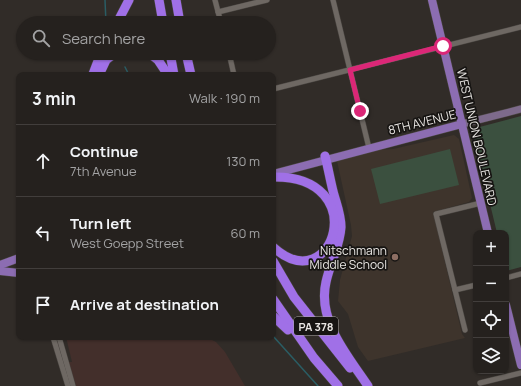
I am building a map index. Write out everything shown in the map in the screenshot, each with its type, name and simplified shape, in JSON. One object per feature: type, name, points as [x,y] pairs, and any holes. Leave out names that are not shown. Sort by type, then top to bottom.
[{"type":"highway","points":[[121,16],[129,0]]},
{"type":"highway","points":[[159,0],[162,16]]},
{"type":"highway","points":[[176,0],[179,16]]},
{"type":"highway","points":[[94,72],[98,60]]},
{"type":"highway","points":[[100,72],[106,60]]},
{"type":"highway","points":[[158,60],[166,72]]},
{"type":"highway","points":[[171,60],[173,72]]},
{"type":"highway","points":[[188,60],[191,72]]},
{"type":"highway","points":[[276,249],[283,255],[305,261],[320,256],[327,249],[333,239],[335,223],[323,159]]},
{"type":"highway","points":[[323,159],[340,213],[341,227],[336,253],[326,283],[325,306],[328,319],[340,344],[368,386]]},
{"type":"highway","points":[[276,177],[288,177],[309,183],[323,194],[333,211]]},
{"type":"highway","name":"PA 378","points":[[276,266],[294,297],[364,386]]},
{"type":"highway","name":"PA 378","points":[[276,303],[314,358],[338,386]]},
{"type":"highway","points":[[276,318],[314,358]]},
{"type":"main road","name":"WEST UNION BOULEVARD","points":[[432,0],[487,230]]},
{"type":"main road","name":"8TH AVENUE","points":[[276,167],[353,152],[521,109]]},
{"type":"main road","name":"8TH AVENUE","points":[[276,173],[323,159]]},
{"type":"main road","points":[[0,265],[16,259]]},
{"type":"main road","points":[[0,270],[16,273]]},
{"type":"main road","points":[[509,317],[521,365]]},
{"type":"street","points":[[215,0],[219,16]]},
{"type":"street","points":[[218,12],[267,0]]},
{"type":"street","points":[[333,0],[369,148]]},
{"type":"street","points":[[276,88],[521,27]]},
{"type":"street","points":[[231,60],[233,72]]},
{"type":"street","points":[[465,330],[436,214],[481,203]]},
{"type":"street","points":[[509,277],[521,274]]},
{"type":"street","points":[[455,290],[473,286]]},
{"type":"street","points":[[54,340],[68,386]]},
{"type":"street","points":[[60,340],[74,386]]},
{"type":"street","points":[[480,383],[521,373]]},
{"type":"shaded area","name":"Nitschmann Middle School","points":[[454,135],[459,139],[472,198],[469,202],[433,212],[462,334],[465,338],[368,361],[358,347],[348,314],[338,301],[340,280],[352,236],[337,161],[376,150],[393,149]]},
{"type":"shaded area","points":[[67,340],[212,340],[216,342],[225,352],[245,386],[76,386],[68,362],[72,362]]},
{"type":"green space","points":[[521,116],[521,267],[509,270],[509,230],[496,230],[472,129]]},
{"type":"green space","points":[[450,149],[459,185],[380,204],[371,169]]},
{"type":"waterway","points":[[105,0],[106,16]]},
{"type":"waterway","points":[[125,67],[128,72]]},
{"type":"waterway","points":[[276,339],[318,386]]},
{"type":"place","name":"Nitschmann Middle School","points":[[395,257]]},
{"type":"route","points":[[360,111],[350,70],[443,46]]}]
